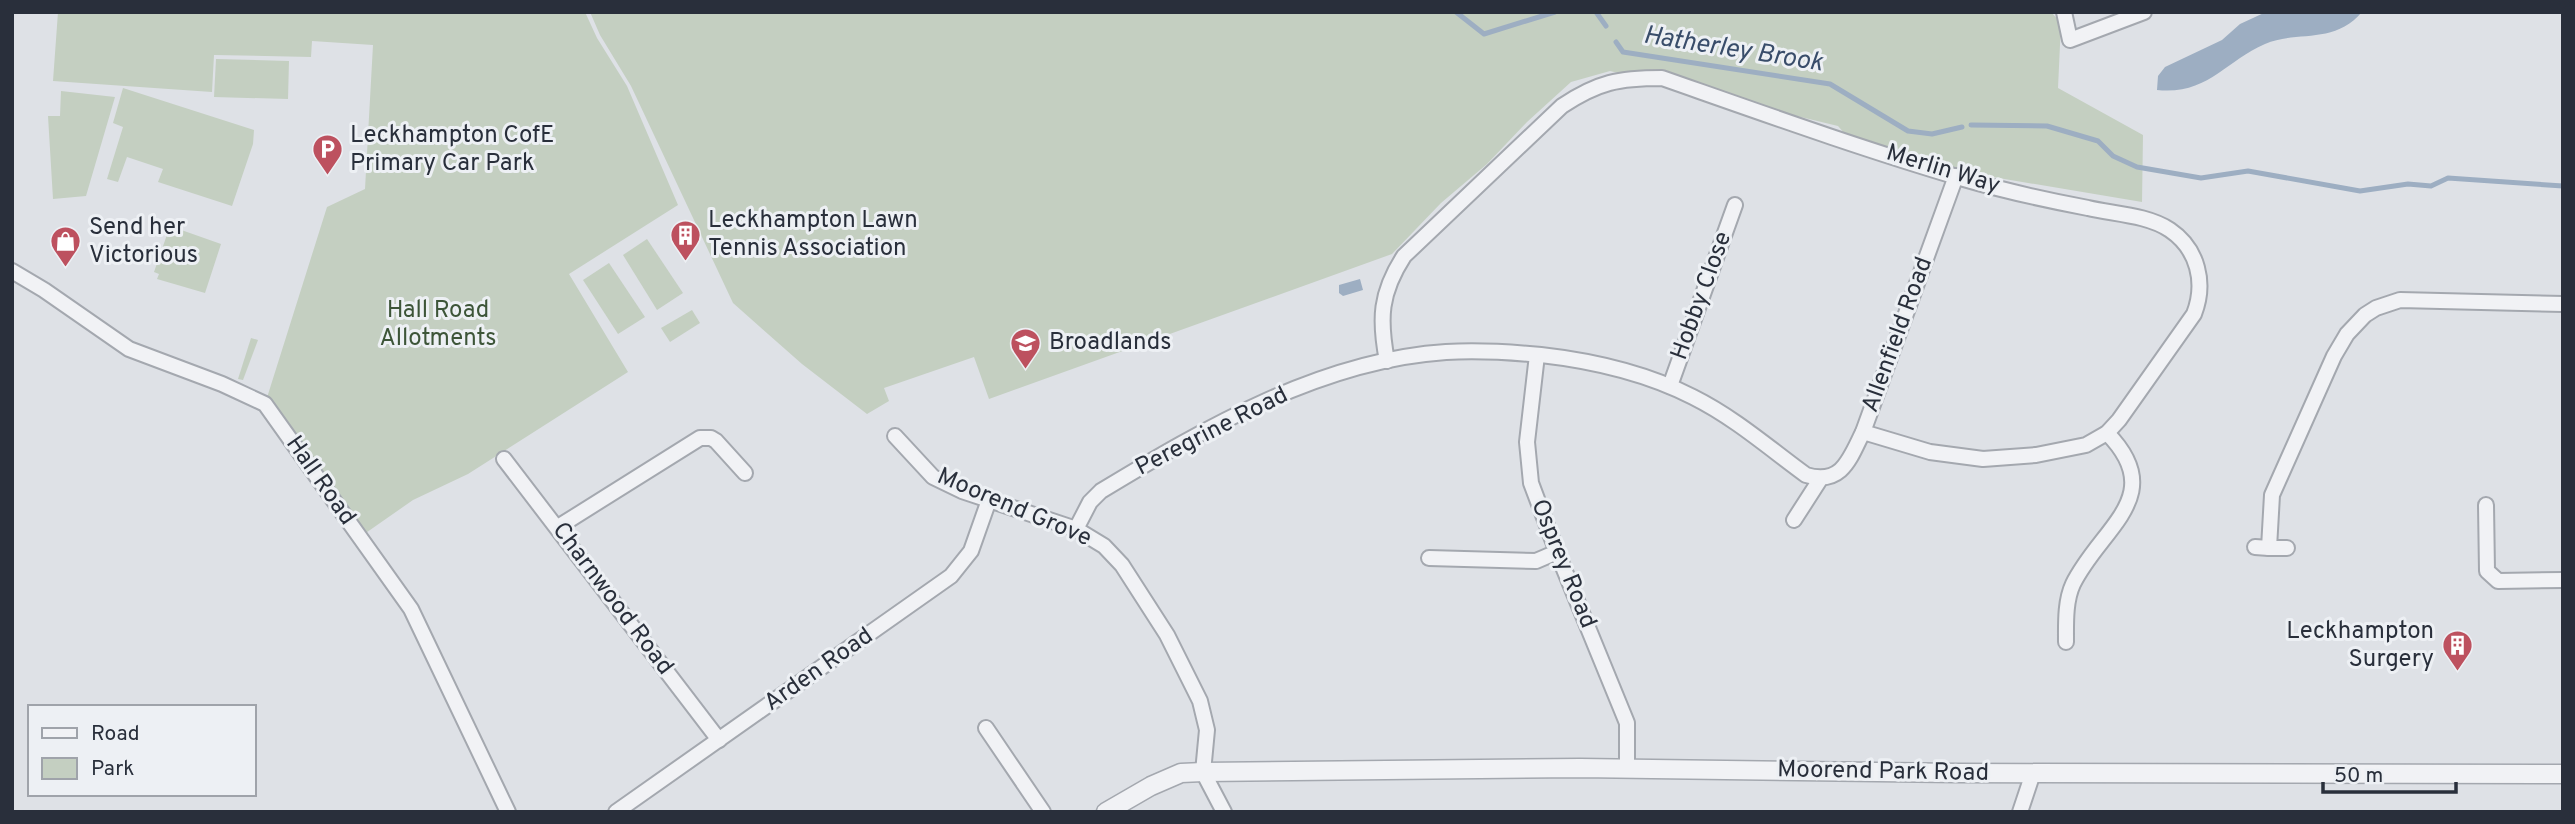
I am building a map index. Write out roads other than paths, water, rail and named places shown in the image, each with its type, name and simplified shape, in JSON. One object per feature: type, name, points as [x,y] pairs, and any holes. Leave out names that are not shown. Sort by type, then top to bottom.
[{"type":"street","points":[[2064,12],[2070,40],[2144,12]]},
{"type":"street","name":"Merlin Way","points":[[1387,361],[1381,331],[1382,313],[1390,280],[1404,256],[1562,106],[1588,89],[1620,80],[1662,78],[1956,176],[2040,199],[2150,221],[2172,231],[2195,258],[2200,295],[2194,314],[2119,420],[2107,433],[2086,445],[2067,451],[1983,459],[1930,452],[1863,432]]},
{"type":"street","name":"Allenfield Road","points":[[1794,520],[1821,478],[1834,475],[1846,466],[1863,432],[1956,176]]},
{"type":"street","name":"Hobby Close","points":[[1670,386],[1735,205]]},
{"type":"street","name":"Hall Road","points":[[12,271],[44,289],[129,349],[222,384],[264,404],[411,608],[508,812]]},
{"type":"street","points":[[2287,548],[2262,547],[2272,495],[2334,356],[2347,334],[2365,315],[2388,303],[2413,299],[2563,304]]},
{"type":"street","name":"Peregrine Road","points":[[1076,529],[1090,502],[1101,491],[1202,432],[1282,394],[1387,361],[1444,352],[1492,351],[1603,364],[1670,386],[1720,411],[1806,475],[1821,478]]},
{"type":"street","name":"Osprey Road","points":[[1537,355],[1528,421],[1528,462],[1535,494],[1627,723],[1627,769]]},
{"type":"street","points":[[2067,643],[2066,621],[2074,584],[2132,494],[2131,466],[2107,433]]},
{"type":"street","name":"Moorend Grove","points":[[895,436],[933,478],[1076,529],[1104,546],[1122,565],[1167,635],[1200,701],[1205,715],[1208,743],[1203,772]]},
{"type":"street","points":[[558,527],[700,438],[716,441],[745,473]]},
{"type":"street","name":"Charnwood Road","points":[[504,459],[719,740]]},
{"type":"street","name":"Arden Road","points":[[616,812],[951,576],[971,551],[989,500]]},
{"type":"street","points":[[2486,505],[2489,576],[2498,581],[2563,580]]},
{"type":"street","points":[[1429,558],[1536,561],[1557,552]]},
{"type":"street","points":[[986,728],[1044,812]]},
{"type":"street","name":"Moorend Park Road","points":[[1106,812],[1151,786],[1181,773],[1203,772],[1627,769],[2563,774]]},
{"type":"street","points":[[1203,772],[1224,812]]},
{"type":"street","points":[[2020,812],[2033,773]]},
{"type":"water","points":[[2266,12],[2362,12],[2340,29],[2328,33],[2265,44],[2215,76],[2190,87],[2157,90],[2158,76],[2165,67],[2222,40],[2240,24]]},
{"type":"water","points":[[1360,279],[1363,290],[1343,296],[1339,293],[1339,285]]},
{"type":"waterway","name":"Hatherley Brook","points":[[1456,12],[1484,34],[1555,12]]},
{"type":"waterway","name":"Hatherley Brook","points":[[1596,12],[1606,26]]},
{"type":"waterway","name":"Hatherley Brook","points":[[1616,42],[1623,52],[1830,84],[1908,131],[1932,134],[1962,127]]},
{"type":"waterway","name":"Hatherley Brook","points":[[1971,125],[2047,126],[2098,141],[2113,156],[2137,167],[2201,178],[2248,171],[2360,191],[2408,184],[2431,186],[2448,178],[2563,186]]},
{"type":"place","name":"Leckhampton CofE Primary Car Park","points":[[327,177]]},
{"type":"place","name":"Leckhampton Lawn Tennis Association","points":[[685,262]]},
{"type":"place","name":"Send her Victorious","points":[[66,269]]},
{"type":"place","name":"Broadlands","points":[[1026,370]]},
{"type":"place","name":"Leckhampton Surgery","points":[[2457,673]]},
{"type":"park label","name":"Hall Road Allotments","points":[[438,325]]}]
